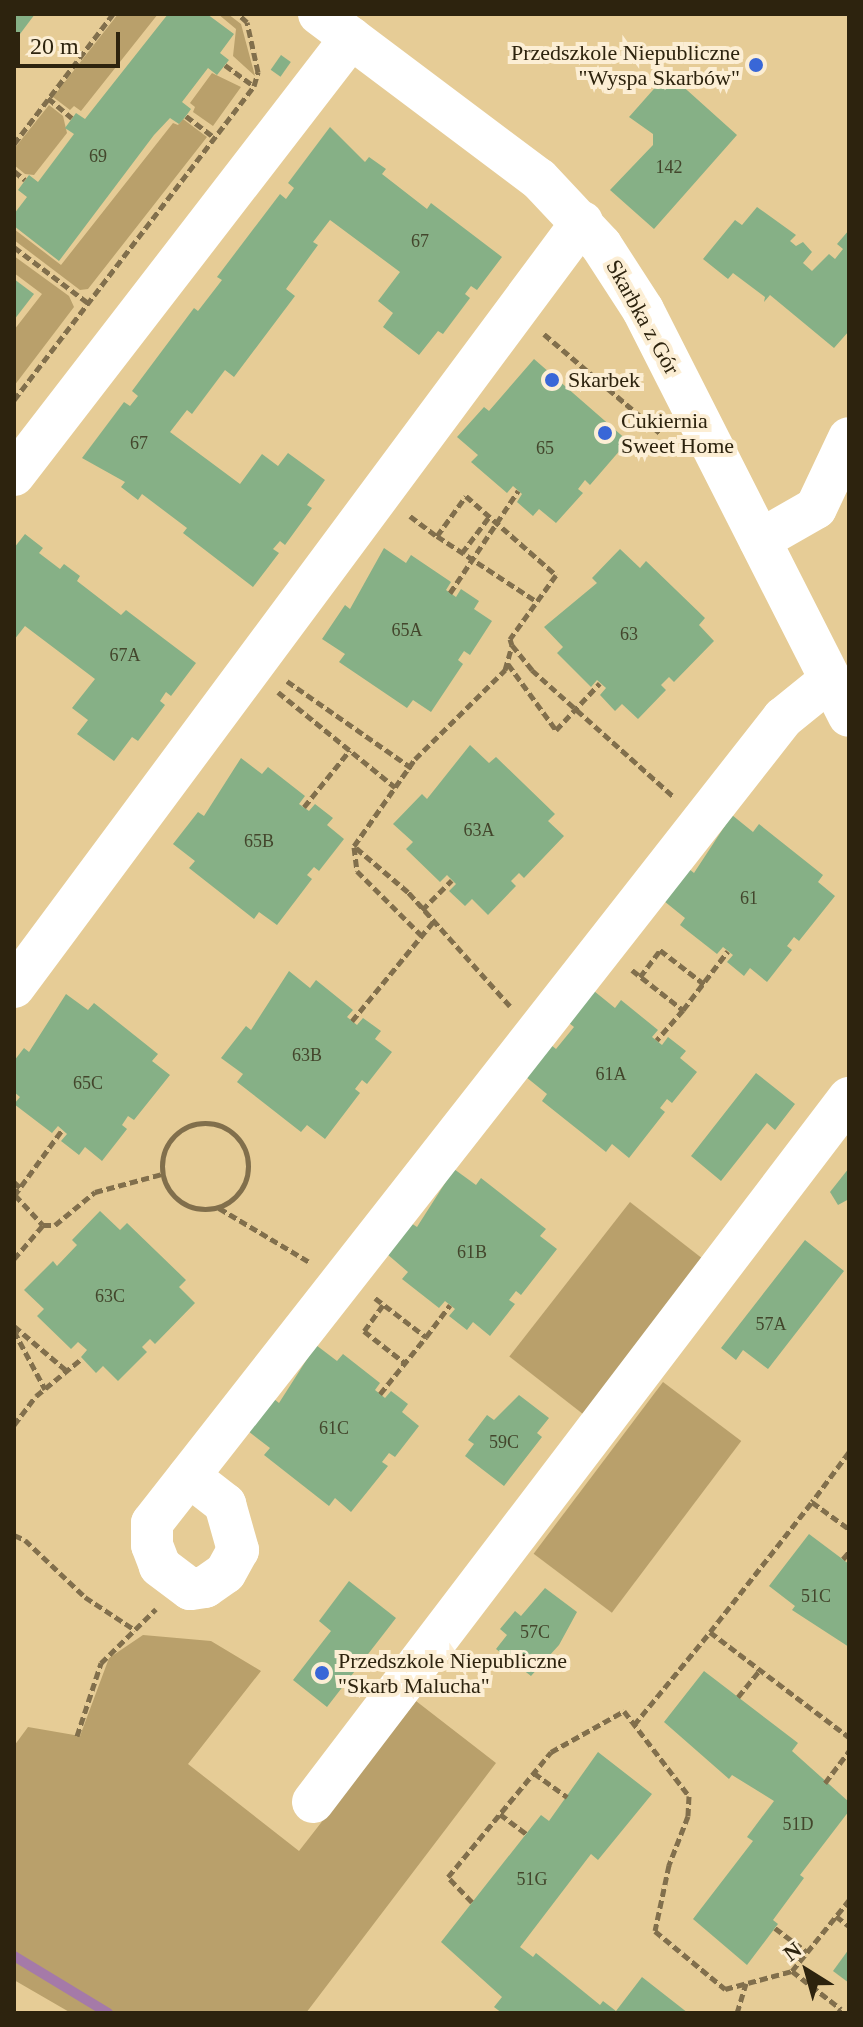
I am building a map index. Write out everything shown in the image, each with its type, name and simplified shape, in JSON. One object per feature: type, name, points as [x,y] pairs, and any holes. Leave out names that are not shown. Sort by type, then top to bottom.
[{"type":"street","name":"Skarbka z Gór","points":[[335,26],[539,179],[582,222],[643,310],[849,716]]},
{"type":"street","points":[[14,475],[335,26]]},
{"type":"street","points":[[14,987],[252,671],[359,518],[582,222]]},
{"type":"street","points":[[760,540],[816,508],[849,438]]},
{"type":"street","points":[[189,1476],[783,718],[830,680]]},
{"type":"street","points":[[313,1802],[849,1098]]},
{"type":"path","points":[[14,144],[113,14]]},
{"type":"path","points":[[14,400],[254,86],[258,72],[247,22],[238,14]]},
{"type":"path","points":[[225,65],[254,86]]},
{"type":"path","points":[[48,98],[72,118]]},
{"type":"path","points":[[186,116],[215,138]]},
{"type":"path","points":[[14,171],[25,180]]},
{"type":"path","points":[[14,247],[88,303]]},
{"type":"path","points":[[549,338],[669,442]]},
{"type":"path","points":[[450,593],[499,525],[518,491]]},
{"type":"path","points":[[437,536],[466,496],[556,575],[510,639],[512,645],[575,709],[702,822]]},
{"type":"path","points":[[359,518],[385,538],[405,512],[537,602]]},
{"type":"path","points":[[462,553],[489,517]]},
{"type":"path","points":[[422,936],[357,871],[354,846],[395,787],[507,662],[512,645]]},
{"type":"path","points":[[507,662],[556,730],[600,683]]},
{"type":"path","points":[[273,671],[412,768]]},
{"type":"path","points":[[275,689],[395,787]]},
{"type":"path","points":[[304,807],[350,750]]},
{"type":"path","points":[[354,846],[422,910],[536,1033]]},
{"type":"path","points":[[422,910],[452,880]]},
{"type":"path","points":[[352,1021],[433,922]]},
{"type":"path","points":[[603,947],[683,1010]]},
{"type":"path","points":[[640,977],[660,950],[704,984]]},
{"type":"path","points":[[657,1040],[728,951]]},
{"type":"path","points":[[219,1208],[246,1183],[248,1157],[231,1131],[218,1122],[194,1126],[171,1140],[162,1157],[162,1174],[168,1187],[192,1205],[219,1208],[343,1278],[426,1337]]},
{"type":"path","points":[[62,1130],[14,1196],[43,1225],[55,1225],[95,1192],[162,1174]]},
{"type":"path","points":[[14,1182],[21,1188]]},
{"type":"path","points":[[14,1259],[43,1225]]},
{"type":"path","points":[[383,1305],[364,1331],[405,1363]]},
{"type":"path","points":[[380,1394],[450,1305]]},
{"type":"path","points":[[14,1328],[67,1371]]},
{"type":"path","points":[[14,1328],[45,1389]]},
{"type":"path","points":[[14,1425],[45,1389],[80,1360]]},
{"type":"path","points":[[634,1725],[849,1452]]},
{"type":"path","points":[[812,1502],[849,1529]]},
{"type":"path","points":[[14,1535],[25,1540],[85,1597],[135,1630],[96,1671],[77,1736]]},
{"type":"path","points":[[843,1559],[849,1552]]},
{"type":"path","points":[[710,1632],[849,1737]]},
{"type":"path","points":[[738,1697],[761,1669]]},
{"type":"path","points":[[472,1902],[448,1877],[551,1752],[624,1711],[689,1796],[688,1816],[669,1865],[655,1931],[725,1989],[792,1971],[849,1900]]},
{"type":"path","points":[[825,1783],[849,1751]]},
{"type":"path","points":[[534,1773],[567,1797]]},
{"type":"path","points":[[500,1814],[527,1834]]},
{"type":"path","points":[[836,1916],[849,1926]]},
{"type":"path","points":[[775,1928],[807,1952]]},
{"type":"path","points":[[792,1971],[842,2012]]},
{"type":"path","points":[[737,2013],[746,1983]]},
{"type":"shaded area","points":[[118,14],[158,14],[81,111],[74,106],[70,110],[53,97]]},
{"type":"shaded area","points":[[218,14],[228,14],[241,24],[255,76],[233,56],[236,29]]},
{"type":"shaded area","points":[[212,73],[241,87],[213,126],[193,112],[195,107],[190,103]]},
{"type":"shaded area","points":[[49,105],[63,116],[67,133],[34,175],[25,174],[14,165],[14,149]]},
{"type":"shaded area","points":[[183,119],[207,137],[88,289],[80,290],[14,240],[14,229],[61,265],[173,123],[178,125]]},
{"type":"shaded area","points":[[14,256],[69,296],[74,307],[14,386],[14,330],[42,294],[14,273]]},
{"type":"shaded area","points":[[630,1202],[705,1260],[584,1415],[509,1356]]},
{"type":"shaded area","points":[[663,1382],[741,1441],[612,1613],[534,1554]]},
{"type":"shaded area","points":[[143,1635],[211,1641],[261,1671],[188,1764],[299,1851],[416,1701],[496,1763],[306,2013],[71,2013],[14,1980],[14,1746],[28,1727],[80,1736],[109,1658]]},
{"type":"building","points":[[14,14],[35,14],[14,42]]},
{"type":"building","points":[[168,14],[207,14],[234,34],[220,53],[229,60],[217,75],[208,68],[182,102],[191,109],[186,116],[179,124],[170,118],[154,135],[59,261],[14,226],[14,214],[27,197],[18,190],[29,175],[38,182],[74,134],[65,128],[76,113],[85,119]]},
{"type":"building","points":[[281,55],[291,62],[281,77],[271,70]]},
{"type":"building","points":[[668,73],[737,135],[654,229],[610,190],[653,145],[653,134],[629,117]]},
{"type":"building","points":[[330,127],[365,162],[369,157],[386,169],[382,174],[427,209],[431,203],[502,257],[477,290],[471,286],[465,294],[470,298],[443,334],[438,331],[419,355],[383,327],[393,313],[378,301],[400,272],[330,220],[313,242],[318,245],[286,289],[295,296],[234,377],[225,370],[192,414],[187,410],[170,432],[240,484],[262,454],[278,466],[288,453],[325,480],[307,505],[312,508],[285,545],[280,541],[273,549],[279,553],[253,587],[183,533],[187,528],[142,494],[138,500],[121,487],[125,482],[82,458],[124,402],[130,406],[138,396],[132,391],[194,308],[198,311],[222,280],[217,277],[280,194],[286,199],[294,188],[288,183]]},
{"type":"building","points":[[757,207],[796,235],[790,241],[796,246],[803,242],[812,252],[803,263],[812,271],[829,254],[835,259],[843,249],[837,244],[849,230],[849,331],[834,348],[770,295],[764,302],[765,297],[733,273],[728,279],[703,259],[735,220],[742,225]]},
{"type":"building","points":[[14,279],[34,294],[14,320]]},
{"type":"building","points":[[534,359],[628,441],[590,485],[585,480],[578,489],[583,493],[556,523],[539,509],[533,516],[517,502],[522,494],[513,486],[507,493],[471,462],[478,455],[457,437],[484,407],[489,411]]},
{"type":"building","points":[[25,534],[43,548],[39,553],[60,569],[64,564],[80,576],[77,581],[121,615],[126,610],[196,663],[171,696],[166,692],[160,701],[165,705],[138,741],[132,737],[114,761],[77,734],[88,720],[72,708],[95,679],[25,626],[14,640],[14,548]]},
{"type":"building","points":[[384,548],[406,563],[411,555],[451,582],[446,590],[456,597],[461,589],[479,601],[474,609],[492,621],[470,655],[464,651],[458,660],[463,664],[431,712],[413,700],[407,708],[339,662],[345,654],[322,639],[345,605],[350,609]]},
{"type":"building","points":[[620,549],[640,568],[646,561],[705,618],[699,625],[714,641],[674,682],[669,677],[661,685],[666,690],[638,719],[622,704],[615,711],[600,695],[606,688],[597,680],[591,687],[557,653],[563,647],[544,627],[597,583],[592,578]]},
{"type":"building","points":[[470,745],[489,763],[496,757],[555,814],[548,821],[564,836],[524,878],[519,873],[511,881],[516,886],[488,915],[472,899],[465,906],[449,891],[456,884],[447,875],[440,882],[406,849],[413,842],[393,824],[422,794],[427,799]]},
{"type":"building","points":[[241,758],[262,774],[268,767],[305,796],[299,804],[309,811],[315,804],[333,818],[327,825],[344,839],[319,871],[314,867],[307,875],[312,879],[277,925],[259,912],[254,919],[189,868],[195,861],[173,844],[198,812],[204,816]]},
{"type":"building","points":[[732,815],[753,832],[759,824],[823,875],[818,882],[835,896],[799,941],[794,937],[787,946],[792,950],[767,982],[750,968],[744,976],[727,962],[733,955],[723,947],[717,954],[680,925],[685,918],[664,901],[689,869],[694,873]]},
{"type":"building","points":[[289,971],[310,988],[316,980],[353,1010],[347,1017],[357,1025],[363,1018],[381,1031],[375,1039],[392,1052],[367,1084],[362,1080],[355,1089],[360,1093],[325,1139],[307,1125],[301,1132],[237,1082],[243,1074],[221,1058],[246,1026],[251,1030]]},
{"type":"building","points":[[594,991],[615,1008],[621,1000],[658,1030],[652,1037],[662,1045],[668,1037],[686,1051],[680,1058],[697,1072],[672,1103],[667,1099],[660,1108],[665,1112],[629,1158],[612,1144],[606,1152],[542,1101],[547,1094],[526,1077],[551,1045],[556,1049],[574,1027],[569,1023]]},
{"type":"building","points":[[66,994],[88,1010],[94,1003],[158,1054],[152,1061],[170,1075],[134,1120],[128,1116],[122,1125],[127,1129],[102,1161],[85,1147],[79,1155],[61,1141],[67,1134],[58,1126],[52,1133],[14,1104],[20,1097],[14,1092],[14,1061],[24,1048],[29,1052]]},
{"type":"building","points":[[756,1073],[795,1104],[775,1130],[767,1123],[721,1181],[691,1156]]},
{"type":"building","points":[[849,1168],[849,1199],[838,1205],[830,1192]]},
{"type":"building","points":[[454,1169],[476,1185],[481,1178],[546,1229],[540,1236],[557,1249],[521,1295],[516,1291],[509,1300],[515,1304],[490,1336],[473,1322],[467,1330],[449,1316],[455,1309],[445,1301],[439,1308],[402,1279],[408,1272],[387,1254],[411,1223],[417,1227]]},
{"type":"building","points":[[100,1211],[120,1230],[127,1223],[186,1280],[179,1287],[195,1303],[155,1344],[150,1339],[142,1347],[147,1352],[118,1381],[103,1366],[96,1373],[81,1357],[87,1350],[78,1342],[71,1349],[37,1316],[44,1309],[24,1290],[53,1261],[57,1266],[77,1245],[72,1240]]},
{"type":"building","points":[[805,1240],[844,1271],[768,1369],[743,1350],[736,1360],[721,1348]]},
{"type":"building","points":[[316,1345],[337,1361],[343,1354],[380,1383],[375,1390],[385,1398],[391,1391],[408,1404],[402,1412],[419,1426],[395,1457],[389,1453],[382,1462],[388,1466],[351,1512],[335,1498],[329,1506],[264,1455],[270,1448],[248,1431],[274,1399],[279,1403]]},
{"type":"building","points":[[519,1395],[549,1418],[537,1433],[542,1437],[504,1486],[465,1456],[474,1444],[468,1440],[487,1415],[494,1420]]},
{"type":"building","points":[[809,1534],[849,1564],[849,1647],[792,1610],[795,1606],[769,1586]]},
{"type":"building","points":[[349,1581],[396,1618],[327,1707],[293,1680],[331,1631],[319,1621]]},
{"type":"building","points":[[545,1588],[577,1612],[559,1645],[531,1676],[496,1649],[507,1635],[500,1629],[515,1611],[521,1616]]},
{"type":"building","points":[[704,1671],[798,1743],[792,1751],[849,1802],[849,1811],[800,1875],[804,1878],[773,1920],[778,1924],[747,1965],[693,1919],[753,1841],[747,1837],[774,1801],[732,1775],[729,1779],[664,1722]]},
{"type":"building","points":[[598,1752],[652,1794],[598,1860],[591,1854],[520,1947],[533,1957],[536,1953],[600,2005],[603,2001],[616,2011],[642,1977],[688,2013],[502,2013],[494,2007],[502,1997],[441,1942],[541,1815],[549,1821]]},
{"type":"building","points":[[849,1949],[849,1983],[833,1971]]},
{"type":"waterway","points":[[14,1956],[108,2013]]},
{"type":"place","name":"Przedszkole Niepubliczne \"Wyspa Skarbów\"","points":[[756,65]]},
{"type":"place","name":"Skarbek","points":[[552,380]]},
{"type":"place","name":"Cukiernia Sweet Home","points":[[605,433]]},
{"type":"place","name":"Przedszkole Niepubliczne \"Skarb Malucha\"","points":[[322,1673]]}]
